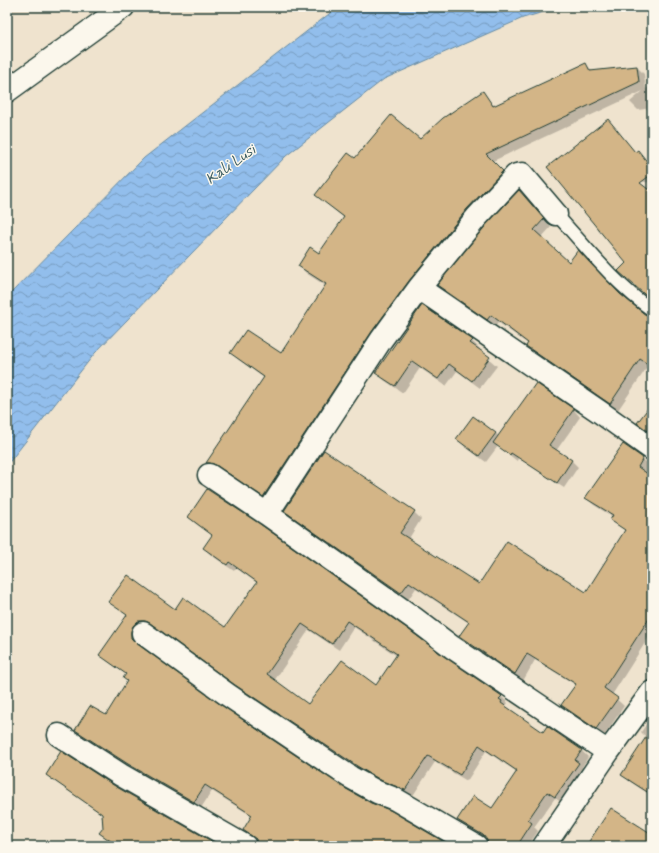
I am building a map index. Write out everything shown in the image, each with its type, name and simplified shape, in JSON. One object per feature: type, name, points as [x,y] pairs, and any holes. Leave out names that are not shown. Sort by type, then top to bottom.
[{"type":"street","points":[[7,91],[123,7]]},
{"type":"street","points":[[267,514],[381,340],[419,288],[477,217],[516,175],[522,174],[556,214]]},
{"type":"street","points":[[419,288],[652,449]]},
{"type":"street","points":[[209,475],[267,514],[415,619],[452,648],[608,752]]},
{"type":"street","points":[[143,633],[228,695],[350,777],[377,792],[395,799],[476,846]]},
{"type":"street","points":[[544,846],[608,752],[652,692]]},
{"type":"street","points":[[59,735],[121,775],[245,846]]},
{"type":"lane","points":[[556,214],[606,269],[639,301],[652,310]]},
{"type":"water","name":"Kali Lusi","points":[[338,7],[561,7],[523,18],[384,79],[286,156],[95,353],[7,465],[7,297],[144,158]]},
{"type":"building","points":[[586,63],[590,71],[637,66],[639,82],[486,154],[503,171],[467,209],[409,281],[371,333],[263,497],[216,465],[206,463],[264,377],[230,353],[246,330],[281,353],[326,284],[298,266],[310,247],[319,253],[344,217],[315,195],[348,153],[355,158],[391,115],[420,139],[443,118],[483,91],[493,106]]},
{"type":"building","points":[[608,119],[635,152],[638,150],[652,168],[652,174],[640,183],[652,192],[652,301],[618,271],[626,263],[547,167]]},
{"type":"building","points":[[519,190],[544,219],[534,230],[569,262],[578,250],[620,294],[647,316],[652,317],[652,367],[640,359],[610,404],[526,346],[528,343],[491,315],[487,320],[437,285],[486,225]]},
{"type":"building","points":[[422,305],[473,340],[470,343],[490,357],[472,381],[449,364],[438,379],[412,361],[395,386],[375,373]]},
{"type":"building","points":[[536,383],[574,409],[549,445],[572,460],[557,483],[493,443]]},
{"type":"building","points":[[652,403],[652,434],[637,423]]},
{"type":"building","points":[[473,416],[496,433],[479,456],[456,439]]},
{"type":"building","points":[[623,444],[643,458],[638,467],[652,477],[652,614],[604,688],[618,698],[596,729],[561,705],[576,684],[527,654],[515,674],[459,636],[469,622],[409,582],[401,593],[284,511],[324,450],[415,511],[400,533],[479,584],[507,541],[586,592],[625,530],[610,520],[613,515],[585,498]]},
{"type":"building","points":[[207,489],[260,524],[445,657],[502,696],[499,699],[502,701],[501,703],[543,732],[547,726],[582,750],[575,760],[579,763],[555,797],[547,792],[528,820],[532,823],[517,846],[488,846],[487,840],[483,835],[457,820],[473,796],[492,808],[517,771],[479,745],[460,775],[428,756],[405,790],[382,781],[357,766],[235,685],[150,623],[145,621],[138,621],[133,626],[131,638],[136,643],[221,705],[343,787],[371,803],[390,810],[451,846],[257,846],[256,839],[243,830],[252,815],[205,785],[194,802],[128,764],[75,730],[90,706],[106,715],[127,681],[123,678],[126,674],[99,655],[127,615],[108,602],[128,575],[175,609],[183,597],[225,627],[257,582],[229,562],[227,565],[203,548],[212,535],[188,517]],"holes":[[[347,621],[397,654],[376,685],[342,660],[308,704],[267,674],[302,624],[332,644]]]},
{"type":"building","points":[[652,728],[652,795],[621,775]]},
{"type":"building","points":[[61,751],[115,786],[220,846],[118,846],[99,833],[103,828],[102,814],[46,775]]},
{"type":"building","points":[[611,808],[652,834],[652,846],[586,846]]}]
